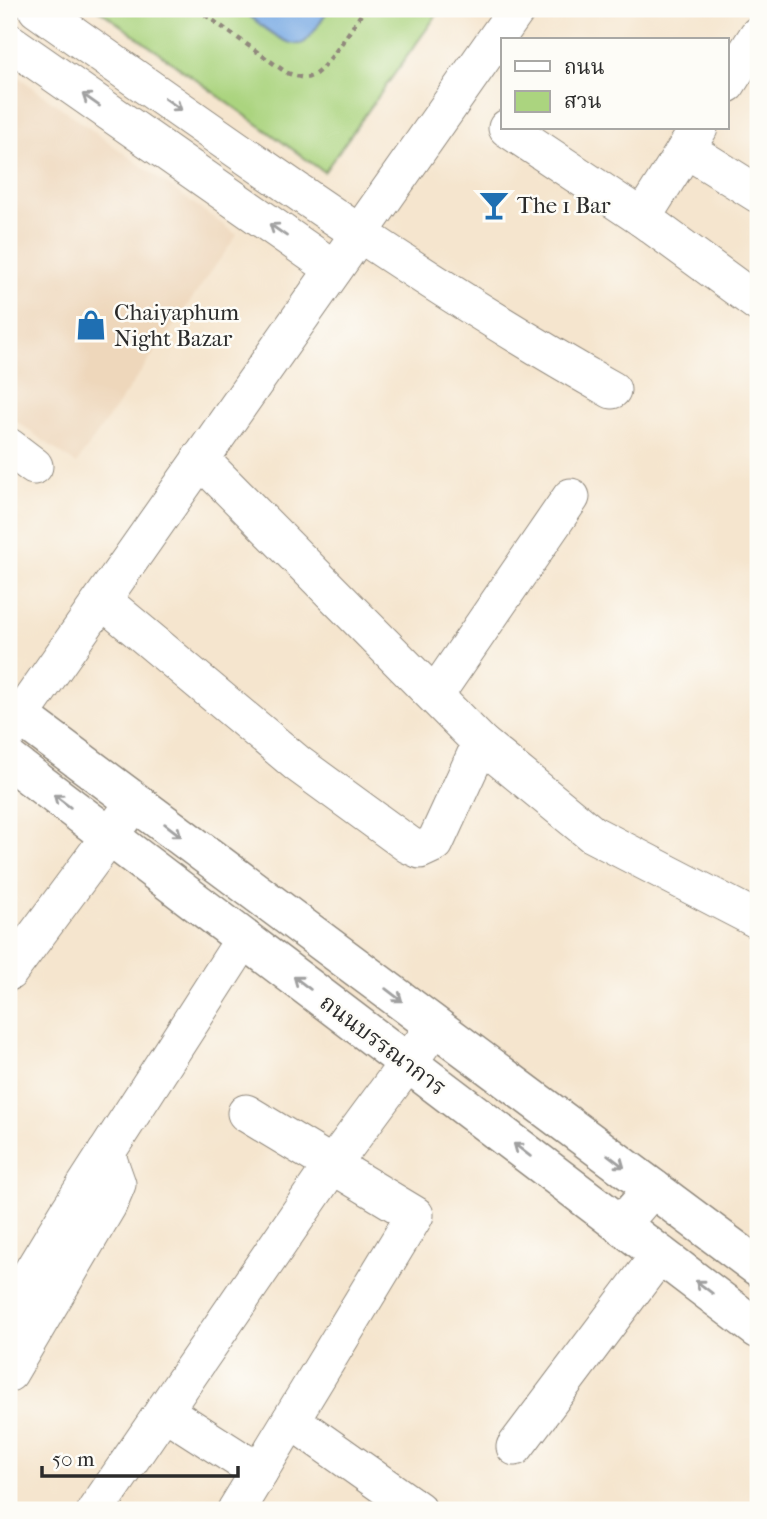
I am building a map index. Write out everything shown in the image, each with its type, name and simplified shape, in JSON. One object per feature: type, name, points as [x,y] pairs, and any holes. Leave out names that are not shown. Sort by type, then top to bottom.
[{"type":"main road","name":"ถนนบรรณาการ","points":[[13,718],[135,802],[758,1267]]},
{"type":"main road","name":"ถนนบรรณาการ","points":[[9,761],[758,1329]]},
{"type":"street","points":[[37,9],[357,234],[558,360],[612,390]]},
{"type":"street","points":[[13,718],[102,600],[517,9]]},
{"type":"street","points":[[740,82],[758,34]]},
{"type":"street","points":[[9,43],[334,270]]},
{"type":"street","points":[[456,94],[501,123]]},
{"type":"street","points":[[511,130],[642,218],[758,303]]},
{"type":"street","points":[[642,218],[692,138],[758,194]]},
{"type":"street","points":[[200,459],[481,743],[592,834],[758,920]]},
{"type":"street","points":[[435,695],[571,497]]},
{"type":"street","points":[[102,600],[298,764],[409,845],[420,850],[435,843],[481,743]]},
{"type":"street","points":[[9,972],[135,802]]},
{"type":"street","points":[[9,1310],[244,939]]},
{"type":"street","points":[[96,1510],[333,1164],[435,1026]]},
{"type":"street","points":[[236,1510],[415,1215],[246,1113]]},
{"type":"street","points":[[9,1373],[108,1205],[117,1184],[106,1153]]},
{"type":"street","points":[[621,1225],[653,1188]]},
{"type":"street","points":[[515,1447],[660,1254]]},
{"type":"street","points":[[164,1412],[259,1472]]},
{"type":"street","points":[[291,1420],[418,1510]]},
{"type":"path","points":[[197,9],[287,73],[309,77],[326,63],[365,9]]},
{"type":"shaded area","name":"Chaiyaphum Night Bazar","points":[[9,70],[237,235],[76,464],[9,416]]},
{"type":"green space","points":[[98,9],[441,9],[324,172]]},
{"type":"water","points":[[241,9],[329,9],[306,41],[300,44],[283,40]]},
{"type":"place","name":"The 1 Bar","points":[[494,205]]},
{"type":"place","name":"Chaiyaphum Night Bazar","points":[[91,325]]}]
